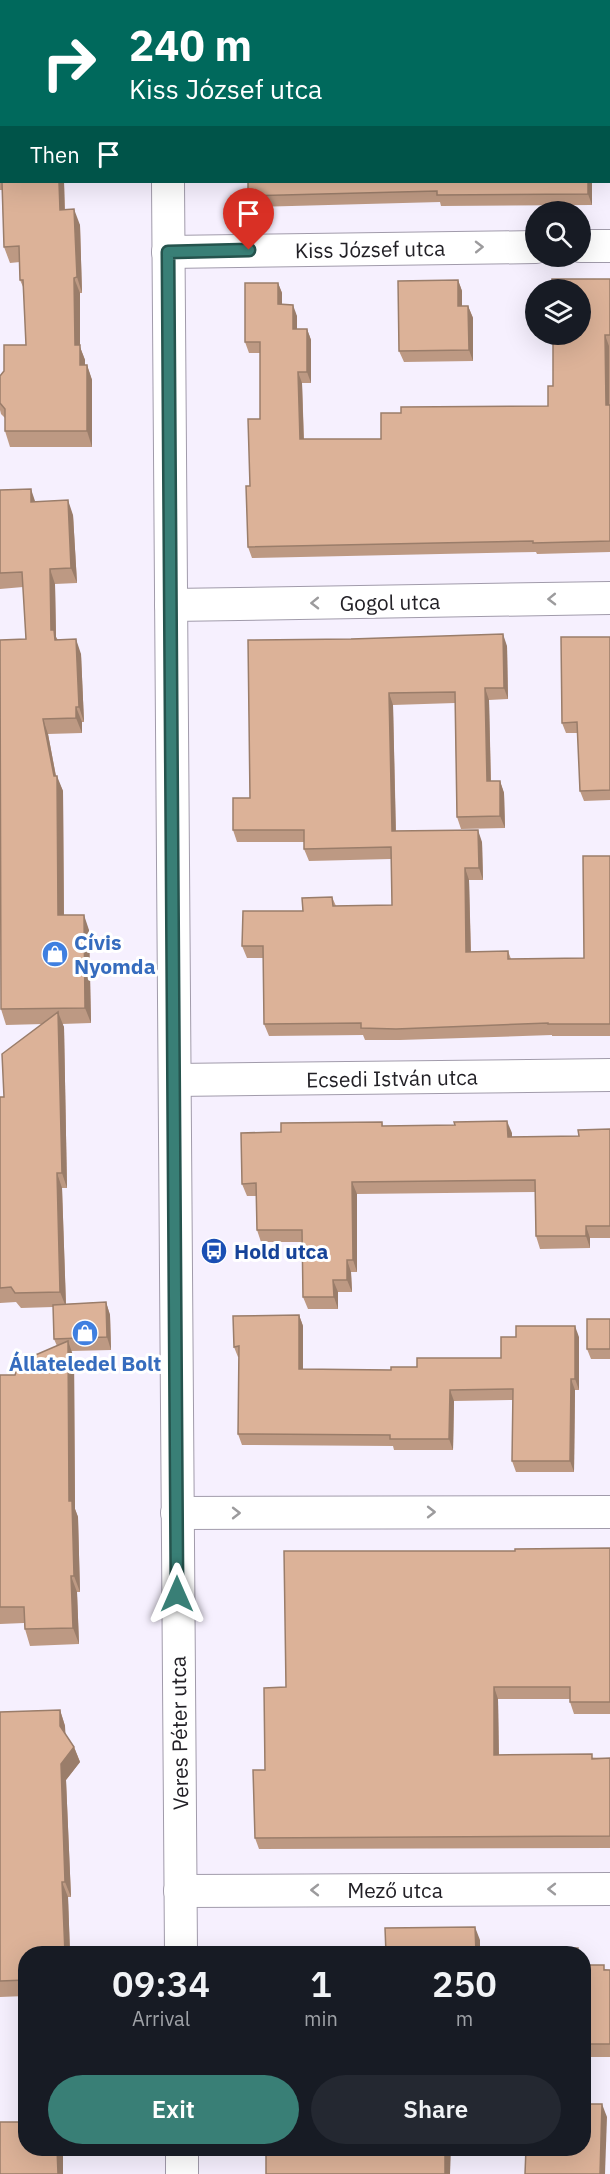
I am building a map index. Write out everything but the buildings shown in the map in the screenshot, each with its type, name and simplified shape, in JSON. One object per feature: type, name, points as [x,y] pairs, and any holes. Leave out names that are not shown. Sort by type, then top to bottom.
[{"type":"street","name":"Veres Péter utca","points":[[168,183],[181,1946]]},
{"type":"street","points":[[591,246],[610,246]]},
{"type":"street","name":"Kiss József utca","points":[[168,252],[525,247]]},
{"type":"street","name":"Gogol utca","points":[[171,605],[610,598]]},
{"type":"street","name":"Ecsedi István utca","points":[[175,1080],[610,1076]]},
{"type":"street","points":[[177,1513],[610,1512]]},
{"type":"street","name":"Mező utca","points":[[180,1891],[610,1889]]},
{"type":"street","points":[[182,2156],[182,2174]]},
{"type":"place","name":"Cívis Nyomda","points":[[55,954]]},
{"type":"place","name":"Hold utca","points":[[214,1251]]},
{"type":"place","name":"Állateledel Bolt","points":[[85,1333]]},
{"type":"route","points":[[177,1594],[168,252],[249,250]]}]
